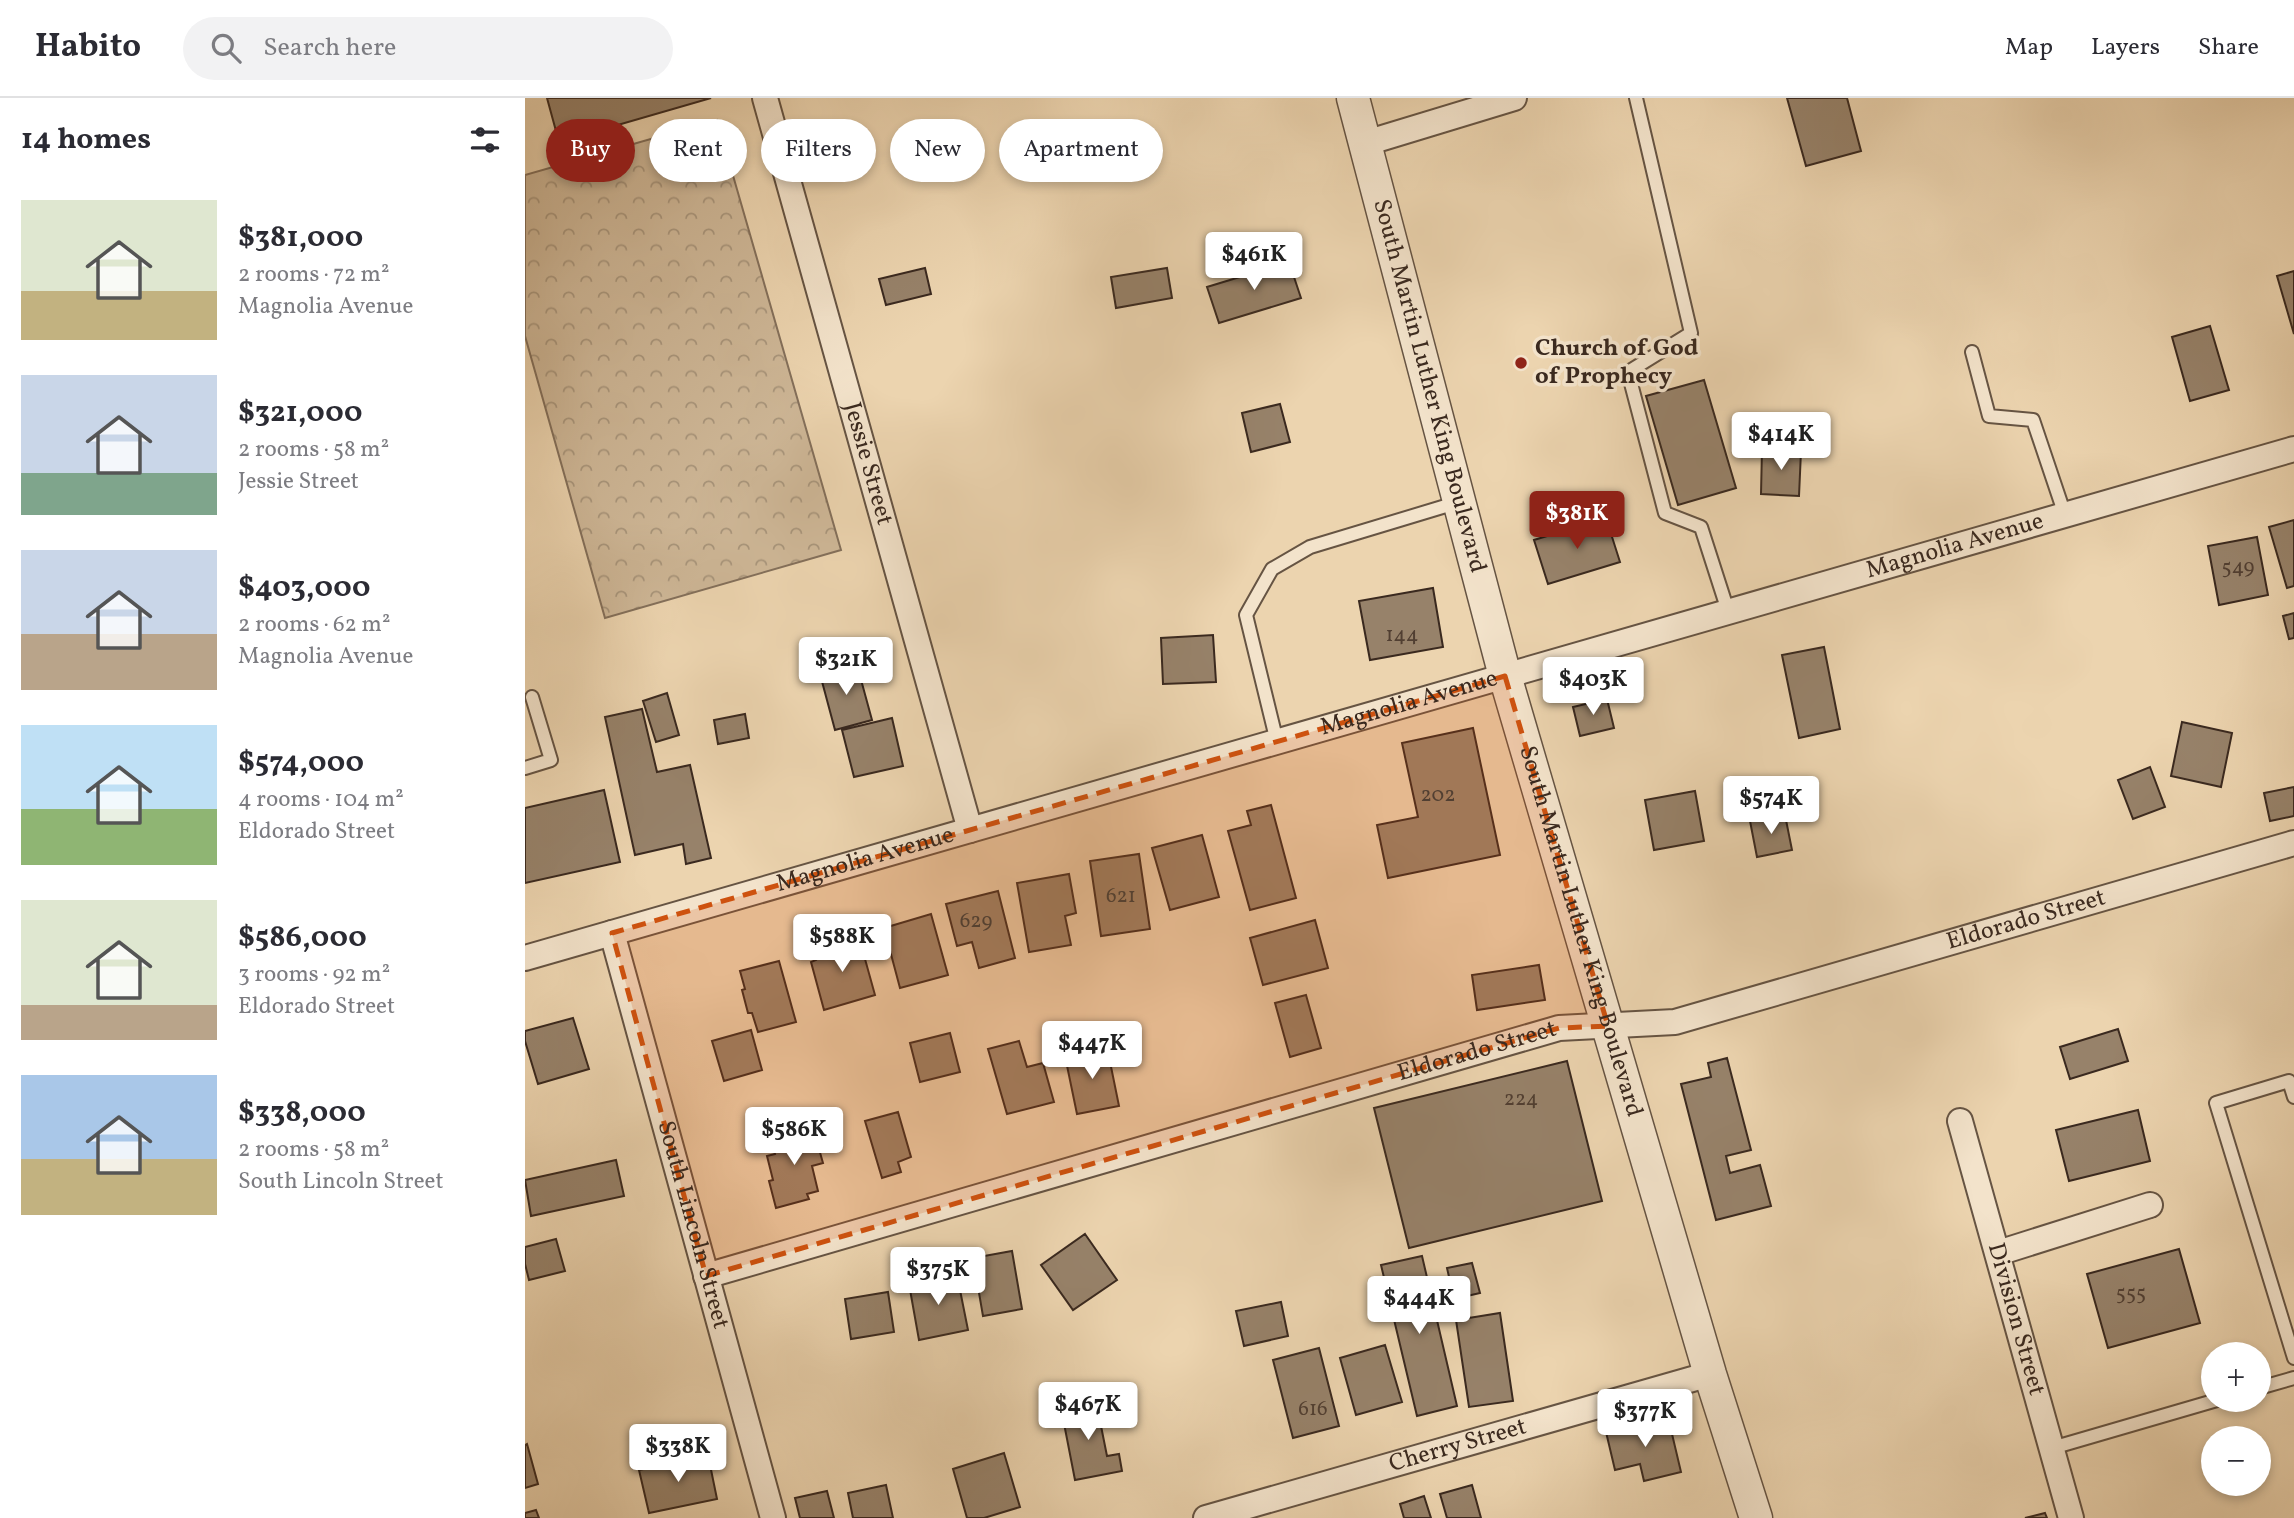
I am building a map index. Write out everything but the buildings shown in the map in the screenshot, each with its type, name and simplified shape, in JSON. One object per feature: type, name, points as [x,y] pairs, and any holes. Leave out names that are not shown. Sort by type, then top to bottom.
[{"type":"street","name":"Jessie Street","points":[[765,98],[970,830]]},
{"type":"street","name":"South Martin Luther King Boulevard","points":[[1353,98],[1505,676],[1710,1374],[1756,1518]]},
{"type":"street","points":[[1366,143],[1514,98]]},
{"type":"street","name":"Magnolia Avenue","points":[[525,958],[2294,449]]},
{"type":"street","name":"Eldorado Street","points":[[706,1276],[1559,1028],[1675,1022],[2294,842]]},
{"type":"street","name":"South Lincoln Street","points":[[612,933],[773,1518]]},
{"type":"street","name":"Division Street","points":[[1959,1121],[2071,1518]]},
{"type":"street","points":[[1997,1253],[2150,1205]]},
{"type":"street","name":"Cherry Street","points":[[1206,1518],[1710,1374]]},
{"type":"lane","points":[[1636,98],[1691,332],[1628,372],[1665,513],[1701,527],[1728,611]]},
{"type":"lane","points":[[1972,352],[1989,416],[2033,420],[2065,514]]},
{"type":"lane","points":[[1277,742],[1246,615],[1272,569],[1310,547],[1460,502]]},
{"type":"lane","points":[[525,768],[551,760],[532,697]]},
{"type":"lane","points":[[2294,1097],[2289,1081],[2216,1103],[2294,1357]]},
{"type":"lane","points":[[2271,1385],[2294,1378]]},
{"type":"lane","points":[[2052,1448],[2201,1405]]},
{"type":"highlighted area","points":[[1505,676],[1608,1026],[1559,1028],[706,1276],[612,933]]},
{"type":"green space","points":[[649,139],[649,182],[735,182],[841,550],[605,618],[525,336],[525,175],[546,169],[546,182],[635,182],[635,143]]},
{"type":"place","name":"Church of God of Prophecy","points":[[1521,363]]}]
